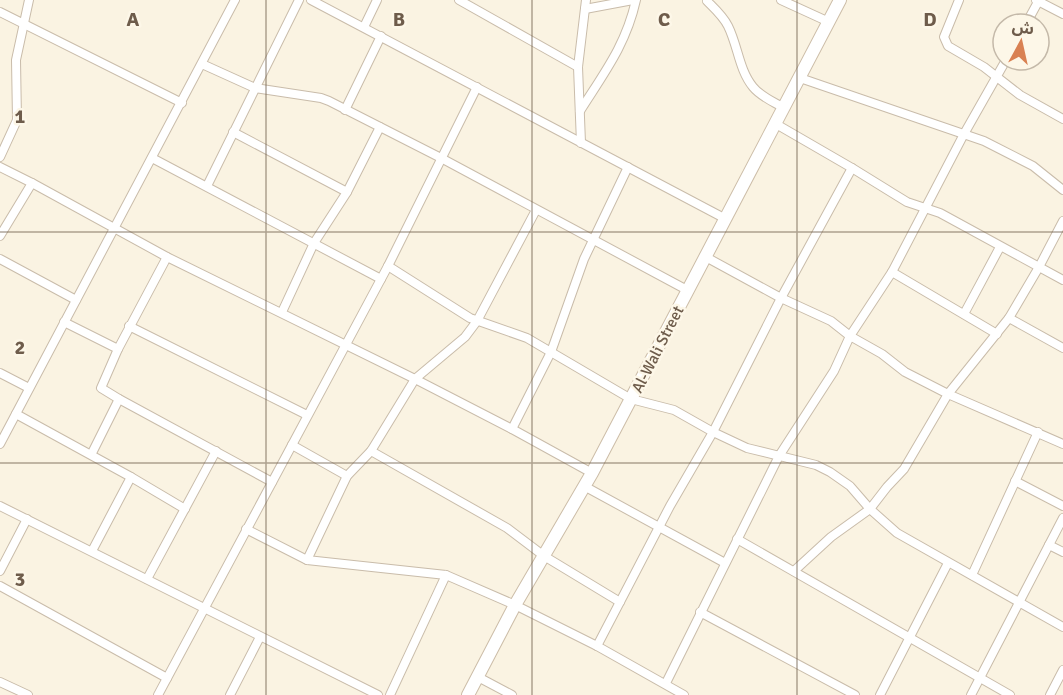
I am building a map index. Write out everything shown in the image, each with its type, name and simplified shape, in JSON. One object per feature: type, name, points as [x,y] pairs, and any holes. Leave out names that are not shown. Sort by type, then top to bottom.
[{"type":"main road","name":"Al-Wali Street","points":[[468,695],[515,605],[592,473],[704,255],[776,124],[840,0]]},
{"type":"street","points":[[0,157],[15,128],[15,69],[30,0]]},
{"type":"street","points":[[0,444],[235,0]]},
{"type":"street","points":[[207,186],[299,0]]},
{"type":"street","points":[[311,0],[724,218]]},
{"type":"street","points":[[364,27],[377,0]]},
{"type":"street","points":[[459,0],[476,4],[578,68]]},
{"type":"street","points":[[579,112],[611,63],[628,31],[635,0],[586,5],[578,68],[579,112],[580,143]]},
{"type":"street","points":[[707,0],[728,26],[752,86],[759,94],[784,108]]},
{"type":"street","points":[[781,0],[829,22]]},
{"type":"street","points":[[958,0],[944,37],[948,46],[997,76],[1020,95],[1063,119]]},
{"type":"street","points":[[1038,0],[1063,15]]},
{"type":"street","points":[[0,12],[182,103]]},
{"type":"street","points":[[345,110],[381,36]]},
{"type":"street","points":[[202,64],[255,88],[321,98],[441,158],[687,290]]},
{"type":"street","points":[[666,683],[779,456],[834,371],[850,336],[892,272],[999,72]]},
{"type":"street","points":[[800,78],[964,134],[1019,158],[1063,190]]},
{"type":"street","points":[[158,695],[388,266],[477,87]]},
{"type":"street","points":[[776,124],[907,202],[946,216],[1063,280]]},
{"type":"street","points":[[282,312],[314,243],[347,192],[380,127]]},
{"type":"street","points":[[233,132],[347,192]]},
{"type":"street","points":[[152,158],[381,279]]},
{"type":"street","points":[[512,429],[551,352],[592,240],[628,167]]},
{"type":"street","points":[[0,168],[32,183],[166,257],[346,344],[512,429],[592,473]]},
{"type":"street","points":[[597,646],[852,168]]},
{"type":"street","points":[[0,236],[32,183]]},
{"type":"street","points":[[307,560],[347,476],[371,451],[415,379],[465,337],[477,321],[536,210]]},
{"type":"street","points":[[794,571],[825,542],[870,509],[886,487],[904,469],[948,394],[1009,318],[1040,267],[1063,221]]},
{"type":"street","points":[[964,315],[1000,247]]},
{"type":"street","points":[[704,255],[781,298],[831,321],[905,372],[948,394],[1063,444]]},
{"type":"street","points":[[166,257],[101,384],[104,390],[119,399],[272,482]]},
{"type":"street","points":[[0,259],[76,300]]},
{"type":"street","points":[[388,266],[477,321],[512,332],[631,399],[674,410],[747,448],[816,465],[830,472],[850,486],[870,509],[897,533],[1063,627]]},
{"type":"street","points":[[892,272],[997,334]]},
{"type":"street","points":[[1009,318],[1063,348]]},
{"type":"street","points":[[64,322],[118,349]]},
{"type":"street","points":[[129,326],[307,415]]},
{"type":"street","points":[[0,373],[29,388]]},
{"type":"street","points":[[92,453],[119,399]]},
{"type":"street","points":[[16,414],[92,453],[185,509]]},
{"type":"street","points":[[972,576],[1038,432]]},
{"type":"street","points":[[292,445],[347,476]]},
{"type":"street","points":[[147,579],[216,451]]},
{"type":"street","points":[[371,451],[507,528],[544,556],[620,602]]},
{"type":"street","points":[[92,551],[131,477]]},
{"type":"street","points":[[1015,481],[1063,506]]},
{"type":"street","points":[[584,486],[725,563]]},
{"type":"street","points":[[0,506],[378,695]]},
{"type":"street","points":[[971,695],[1063,518]]},
{"type":"street","points":[[0,571],[27,519]]},
{"type":"street","points":[[246,529],[307,560],[446,575],[515,605],[597,646],[666,683],[672,692],[684,695]]},
{"type":"street","points":[[737,539],[1010,695]]},
{"type":"street","points":[[1049,545],[1063,552]]},
{"type":"street","points":[[880,695],[948,563]]},
{"type":"street","points":[[390,695],[446,575]]},
{"type":"street","points":[[0,586],[167,678]]},
{"type":"street","points":[[700,612],[855,695]]},
{"type":"street","points":[[230,695],[260,637]]},
{"type":"street","points":[[1050,695],[1063,670]]},
{"type":"street","points":[[478,677],[512,695]]},
{"type":"street","points":[[0,682],[28,695]]}]
